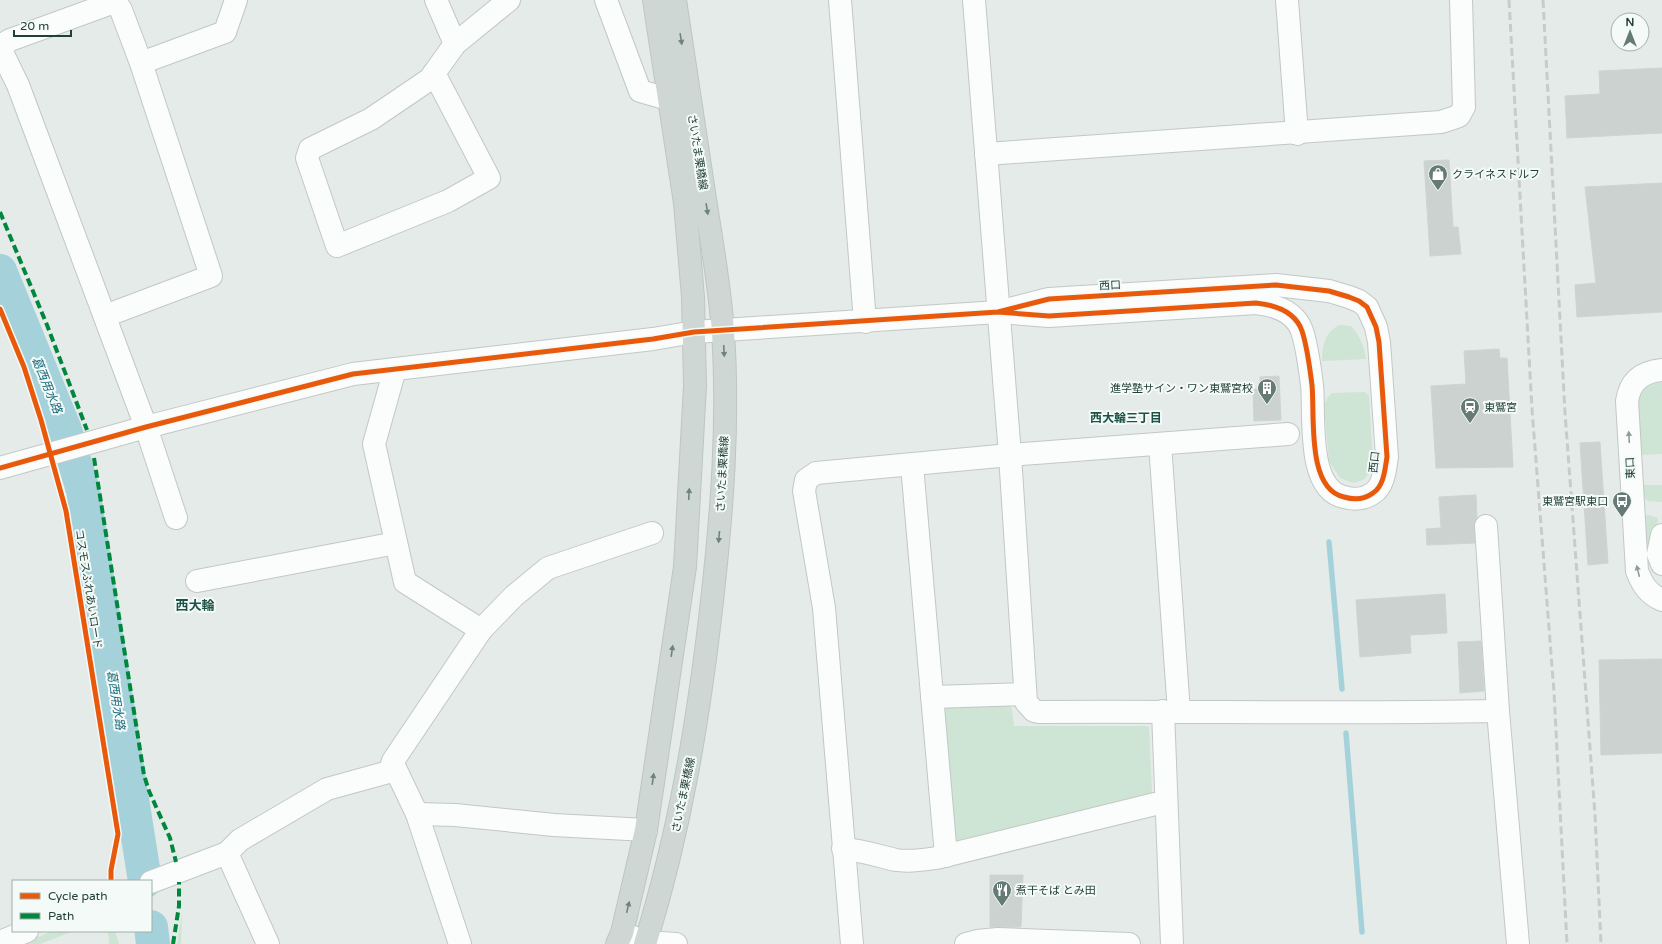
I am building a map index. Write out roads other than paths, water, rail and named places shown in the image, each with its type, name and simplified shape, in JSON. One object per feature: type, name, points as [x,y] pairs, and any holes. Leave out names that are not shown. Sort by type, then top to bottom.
[{"type":"main road","name":"さいたま栗橋線","points":[[619,938],[646,830],[685,567],[695,386],[694,332],[685,203],[654,0]]},
{"type":"main road","name":"さいたま栗橋線","points":[[646,943],[677,828],[692,750],[706,657],[724,482],[726,373],[723,330],[717,276],[675,0]]},
{"type":"street","points":[[141,63],[225,32],[236,0]]},
{"type":"street","points":[[436,0],[455,44]]},
{"type":"street","points":[[434,73],[489,178],[448,201],[338,246],[307,158],[310,149],[371,119],[430,79],[434,73],[455,44],[509,0]]},
{"type":"street","points":[[606,0],[640,91],[668,99]]},
{"type":"street","points":[[840,0],[865,322]]},
{"type":"street","points":[[974,0],[1010,455],[1025,694],[1026,702],[1029,707],[1034,711],[1039,712],[1171,711],[1353,714],[1498,711]]},
{"type":"street","points":[[1287,0],[1297,134]]},
{"type":"street","points":[[986,154],[1297,134],[1441,122],[1459,116],[1464,107],[1461,0]]},
{"type":"street","points":[[105,316],[211,276],[141,63],[121,10],[114,3],[10,40],[0,47],[18,85],[105,316],[146,426],[176,518]]},
{"type":"street","name":"西口","points":[[1276,285],[1328,291],[1359,301],[1372,314],[1379,342],[1387,457],[1385,472],[1381,484],[1374,493],[1363,498],[1351,499],[1341,497],[1332,492],[1324,481],[1318,466],[1314,446],[1312,384],[1302,331],[1296,319],[1279,307],[1270,304],[1256,304],[1049,316],[998,312],[1049,299],[1276,285]]},
{"type":"street","points":[[0,468],[146,426],[353,374],[654,339],[694,332],[865,322],[998,312]]},
{"type":"street","points":[[395,369],[374,444],[405,582],[481,630]]},
{"type":"street","name":"東口","points":[[1662,370],[1648,372],[1639,377],[1629,389],[1626,400],[1637,571],[1647,589],[1653,595],[1662,600]]},
{"type":"street","points":[[852,944],[824,608],[804,491],[806,480],[816,473],[1010,455],[1288,434]]},
{"type":"street","points":[[1160,444],[1171,711],[1166,803],[1172,944]]},
{"type":"street","points":[[912,465],[946,856]]},
{"type":"street","points":[[1486,526],[1498,711],[1518,944]]},
{"type":"street","points":[[390,772],[392,761],[481,630],[500,610],[548,568],[652,533]]},
{"type":"street","points":[[1662,535],[1658,554],[1662,564]]},
{"type":"street","points":[[197,581],[396,543]]},
{"type":"street","points":[[932,697],[1025,694]]},
{"type":"street","points":[[152,882],[227,853],[240,840],[327,789],[396,770],[417,814],[460,944]]},
{"type":"street","points":[[843,849],[858,850],[896,860],[911,861],[946,856],[1155,804],[1166,803]]},
{"type":"street","points":[[417,814],[455,815],[554,825],[646,830]]},
{"type":"street","points":[[227,853],[268,944]]},
{"type":"street","points":[[0,942],[25,932]]},
{"type":"street","points":[[619,938],[646,943],[676,944]]},
{"type":"street","points":[[966,944],[977,941],[998,939],[1129,944]]},
{"type":"waterway","name":"葛西用水路","points":[[0,271],[65,430],[83,490],[145,880]]},
{"type":"waterway","points":[[1329,542],[1342,689]]},
{"type":"waterway","points":[[1346,733],[1362,932]]},
{"type":"waterway","name":"葛西用水路","points":[[152,932],[153,944]]},
{"type":"railway","points":[[1509,0],[1532,409],[1554,692],[1567,944]]},
{"type":"railway","points":[[1543,0],[1565,413],[1595,815],[1601,944]]},
{"type":"place","name":"クライネスドルフ","points":[[1438,191]]},
{"type":"place","name":"進学塾サイン・ワン東鷲宮校","points":[[1267,405]]},
{"type":"place","name":"東鷲宮","points":[[1470,424]]},
{"type":"place","name":"東鷲宮駅東口","points":[[1622,518]]},
{"type":"place","name":"煮干そば とみ田","points":[[1002,907]]},
{"type":"district","name":"西大輪三丁目","points":[[1126,418]]},
{"type":"district","name":"西大輪","points":[[195,605]]}]
